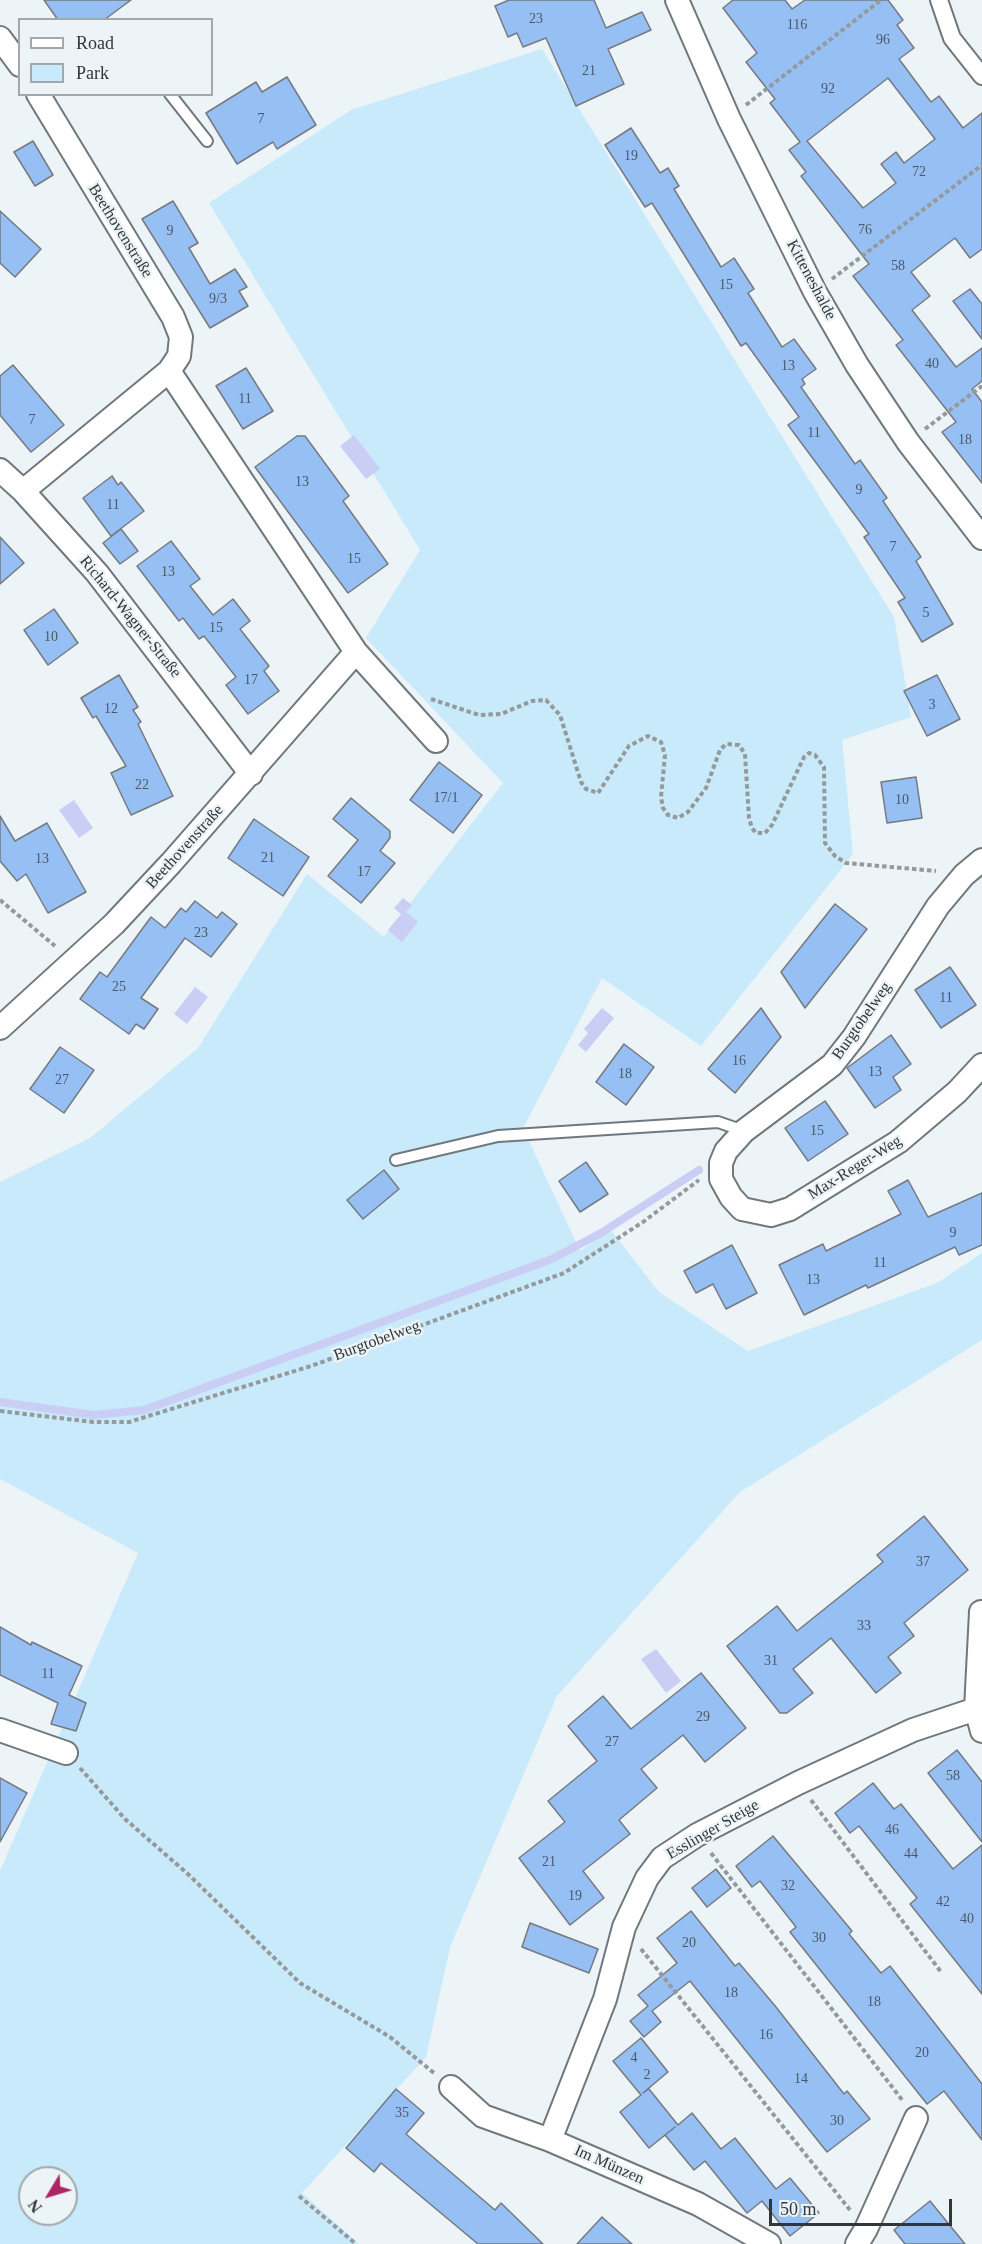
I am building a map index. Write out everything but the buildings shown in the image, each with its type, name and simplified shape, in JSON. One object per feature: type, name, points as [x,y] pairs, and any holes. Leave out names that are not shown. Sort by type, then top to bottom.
[{"type":"street","name":"Kitteneshalde","points":[[677,0],[729,119],[815,292],[857,365],[908,442],[982,538]]},
{"type":"street","points":[[939,0],[952,38],[982,76]]},
{"type":"street","points":[[0,38],[18,62]]},
{"type":"street","name":"Beethovenstraße","points":[[23,491],[169,371],[179,356],[181,337],[173,317],[39,96]]},
{"type":"street","points":[[169,371],[356,652],[436,741]]},
{"type":"street","name":"Richard-Wagner-Straße","points":[[0,470],[23,491],[97,573],[251,774]]},
{"type":"street","name":"Beethovenstraße","points":[[0,1028],[74,962],[171,863],[356,652]]},
{"type":"street","name":"Burgtobelweg","points":[[721,1171],[726,1151],[744,1131],[832,1065],[855,1036],[938,906],[964,875],[982,860]]},
{"type":"street","name":"Max-Reger-Weg","points":[[721,1171],[731,1197],[742,1209],[771,1215],[790,1209],[898,1142],[957,1092],[982,1065]]},
{"type":"street","points":[[981,1612],[976,1709],[982,1731]]},
{"type":"street","name":"Esslinger Steige","points":[[550,2139],[604,1999],[624,1927],[647,1878],[662,1858],[697,1835],[798,1783],[913,1730],[976,1709]]},
{"type":"street","points":[[0,1730],[66,1753]]},
{"type":"street","name":"Im Münzen","points":[[451,2087],[483,2116],[550,2139],[698,2204],[769,2244]]},
{"type":"street","points":[[861,2237],[916,2118]]},
{"type":"lane","points":[[172,96],[207,141]]},
{"type":"lane","points":[[396,1160],[498,1136],[718,1122],[744,1131]]},
{"type":"path","points":[[729,119],[881,0]]},
{"type":"path","points":[[815,292],[982,165]]},
{"type":"path","points":[[908,442],[982,386]]},
{"type":"path","points":[[396,698],[403,691],[409,692],[479,715],[501,714],[532,701],[546,700],[560,715],[581,782],[586,789],[598,793],[629,746],[648,736],[662,742],[665,754],[663,808],[668,815],[678,818],[688,812],[706,788],[720,750],[726,744],[739,745],[745,754],[749,818],[756,833],[765,833],[772,825],[804,757],[809,753],[815,755],[824,768],[825,843],[835,856],[846,863],[964,875]]},
{"type":"path","points":[[0,900],[74,962]]},
{"type":"path","name":"Burgtobelweg","points":[[0,1411],[93,1422],[129,1422],[311,1366],[564,1273],[721,1171]]},
{"type":"path","points":[[66,1753],[125,1819],[189,1875],[300,1983],[390,2037],[451,2087]]},
{"type":"path","points":[[798,1783],[941,1972]]},
{"type":"path","points":[[697,1835],[916,2118]]},
{"type":"path","points":[[624,1927],[861,2237]]},
{"type":"path","points":[[299,2196],[356,2244]]},
{"type":"green space","points":[[542,49],[894,617],[911,717],[842,740],[853,854],[701,1046],[602,978],[523,1128],[580,1251],[610,1229],[659,1292],[748,1351],[937,1283],[982,1253],[982,1340],[740,1492],[557,1696],[450,1947],[426,2057],[302,2193],[359,2244],[0,2244],[0,1871],[138,1553],[0,1479],[0,1182],[90,1138],[198,1048],[307,874],[384,937],[503,783],[366,638],[420,550],[209,203],[351,110]]},
{"type":"shaded area","points":[[354,435],[380,469],[366,479],[340,446]]},
{"type":"shaded area","points":[[74,800],[93,828],[79,838],[59,810]]},
{"type":"shaded area","points":[[403,898],[412,905],[406,912],[418,922],[402,942],[388,930],[401,914],[394,908]]},
{"type":"shaded area","points":[[195,987],[208,997],[187,1024],[174,1014]]},
{"type":"shaded area","points":[[602,1008],[614,1018],[586,1052],[578,1045],[588,1033],[584,1029]]},
{"type":"shaded area","points":[[656,1649],[681,1681],[666,1693],[641,1659]]},
{"type":"waterway","points":[[0,1402],[94,1415],[144,1410],[552,1259],[601,1233],[699,1170]]}]
